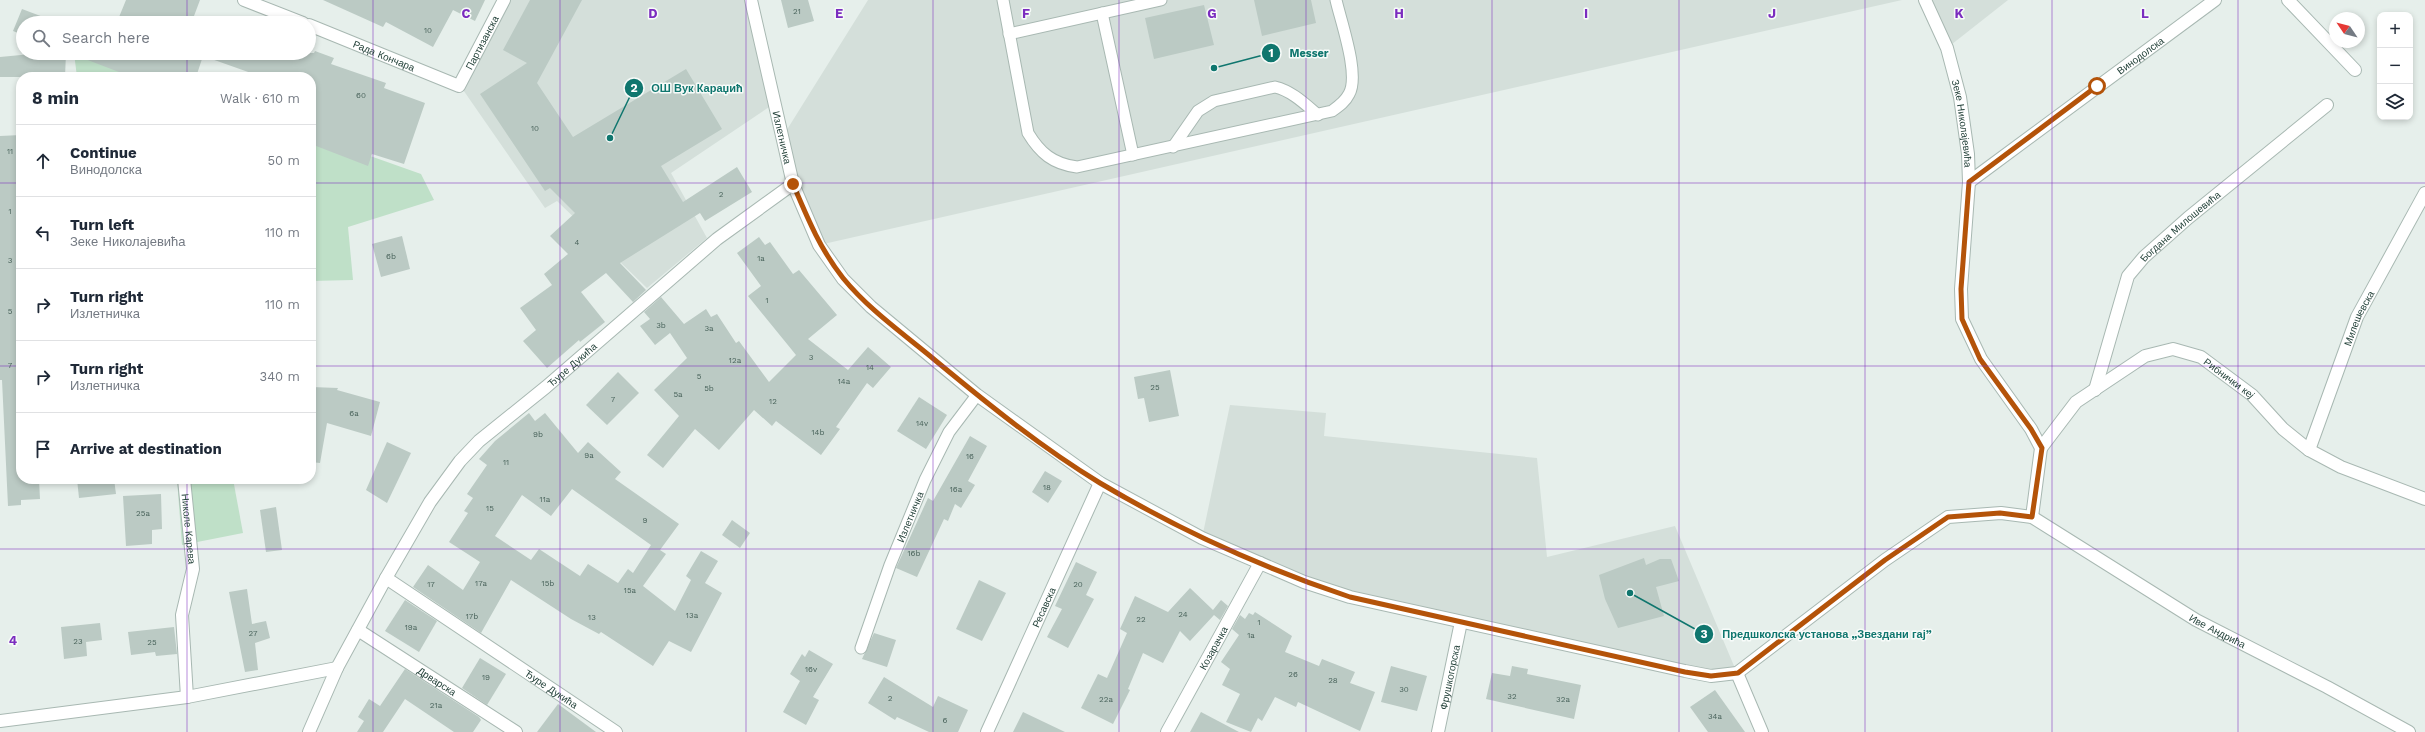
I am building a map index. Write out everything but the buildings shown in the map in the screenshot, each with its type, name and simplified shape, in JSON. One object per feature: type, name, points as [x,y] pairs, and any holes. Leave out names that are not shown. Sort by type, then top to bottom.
[{"type":"street","points":[[244,0],[265,4],[289,16]]},
{"type":"street","name":"Партизанска","points":[[459,86],[504,0]]},
{"type":"street","name":"Излетничка","points":[[751,0],[793,184],[819,245],[843,279],[871,307],[978,395],[1100,483],[1202,538],[1304,582],[1350,597],[1685,672],[1711,676],[1738,673]]},
{"type":"street","name":"Зеке Николајевића","points":[[1925,0],[1948,48],[1960,97],[1968,154],[1969,182],[1961,289],[1962,319],[1980,359],[2031,429],[2042,448]]},
{"type":"street","name":"Винодолска","points":[[1969,182],[2215,0]]},
{"type":"street","points":[[2288,0],[2355,70]]},
{"type":"street","name":"Рада Кончара","points":[[316,28],[459,86]]},
{"type":"street","name":"Богдана Милошевића","points":[[2095,390],[2128,276],[2144,257],[2188,218],[2327,104]]},
{"type":"street","name":"Ђуре Дукића","points":[[309,732],[337,668],[386,578],[430,502],[479,441],[546,387],[717,239],[793,184]]},
{"type":"street","name":"Милешевска","points":[[2309,450],[2356,317],[2425,193]]},
{"type":"street","name":"Рибнички кеј","points":[[2042,448],[2076,402],[2145,356],[2173,349],[2201,357],[2252,395],[2283,429],[2309,450],[2341,467],[2424,497]]},
{"type":"street","points":[[1762,732],[1738,673],[1885,560],[1948,517],[2000,513],[2032,517],[2042,448]]},
{"type":"street","name":"Ресавска","points":[[987,732],[1100,483]]},
{"type":"street","name":"Николе Карева","points":[[184,484],[193,569],[182,615],[187,697]]},
{"type":"street","name":"Иве Андрића","points":[[2032,517],[2196,620],[2327,687],[2409,732]]},
{"type":"street","name":"Козарачка","points":[[1167,732],[1260,563]]},
{"type":"street","name":"Ђуре Дукића","points":[[386,578],[616,732]]},
{"type":"street","name":"Фрушкогорска","points":[[1438,732],[1461,622]]},
{"type":"street","name":"Дрварска","points":[[358,630],[516,732]]},
{"type":"street","points":[[0,722],[187,697],[337,668]]},
{"type":"lane","points":[[1003,0],[1028,133],[1036,147],[1050,159],[1063,165],[1077,167],[1332,111],[1342,103],[1350,93],[1353,82],[1352,68],[1336,0]]},
{"type":"lane","points":[[1009,34],[1102,13],[1128,4],[1161,0]]},
{"type":"lane","points":[[1102,13],[1132,155]]},
{"type":"lane","points":[[1173,147],[1205,104],[1214,100],[1275,87],[1293,94],[1318,115]]},
{"type":"lane","name":"Излетничка","points":[[861,648],[890,565],[926,480],[949,432],[978,395]]},
{"type":"shaded area","points":[[504,0],[751,0],[775,103],[671,173],[707,238],[647,288],[557,201],[545,208],[459,84]]},
{"type":"shaded area","points":[[868,0],[1902,0],[819,245],[783,136]]},
{"type":"shaded area","points":[[1925,0],[2008,0],[1947,48]]},
{"type":"shaded area","points":[[1230,405],[1326,413],[1324,436],[1537,458],[1547,557],[1675,526],[1737,673],[1724,675],[1350,597],[1202,538]]},
{"type":"green space","points":[[75,60],[99,60],[133,72],[76,72]]},
{"type":"green space","points":[[316,137],[421,174],[434,200],[348,227],[353,280],[316,281]]},
{"type":"green space","points":[[177,484],[234,484],[243,533],[182,545]]},
{"type":"place","name":"Messer","points":[[1214,68]]},
{"type":"place","name":"ОШ Вук Караџић","points":[[610,138]]},
{"type":"place","name":"Предшколска установа „Звездани гај”","points":[[1630,593]]},
{"type":"route","points":[[793,184],[819,245],[843,279],[871,307],[978,395],[1046,446],[1100,483],[1202,538],[1304,582],[1350,597],[1685,672],[1711,676],[1738,673],[1885,560],[1948,517],[2000,513],[2032,517],[2042,448],[2031,429],[1980,359],[1962,319],[1961,289],[1969,182],[2097,86]]}]
